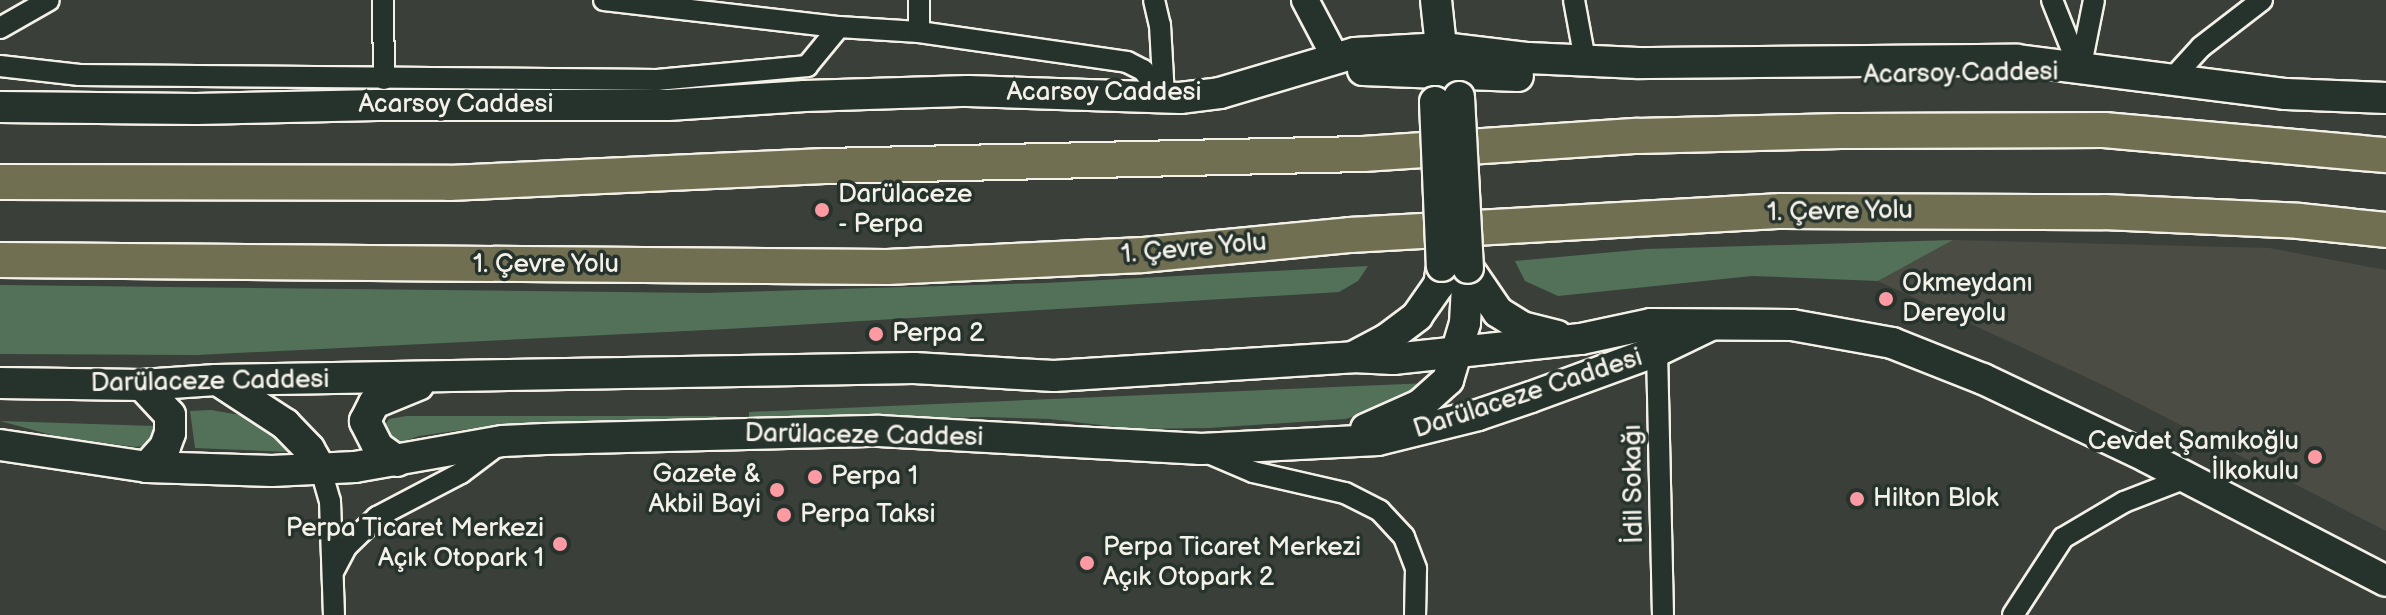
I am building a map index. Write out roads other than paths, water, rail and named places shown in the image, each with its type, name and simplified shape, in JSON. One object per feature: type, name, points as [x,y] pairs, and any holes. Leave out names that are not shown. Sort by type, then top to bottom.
[{"type":"highway","points":[[0,182],[260,185],[449,183],[825,166],[1363,154],[1637,136],[1856,131],[2104,130],[2386,155]]},
{"type":"highway","name":"1. Çevre Yolu","points":[[0,260],[887,267],[1143,255],[1350,235],[1781,211],[2104,212],[2299,221],[2386,230]]},
{"type":"main road","points":[[1334,441],[1398,416],[1435,394],[1448,380],[1465,323],[1455,267],[1445,80],[1436,0]]},
{"type":"main road","name":"Acarsoy Caddesi","points":[[1445,80],[1473,53],[1587,68],[2016,60],[2286,94],[2386,98]]},
{"type":"main road","name":"Acarsoy Caddesi","points":[[0,125],[654,124],[858,109],[1165,106],[1220,93],[1335,57],[1445,80]]},
{"type":"main road","name":"Acarsoy Caddesi","points":[[0,107],[196,109],[668,105],[805,96],[968,91],[1221,112],[1343,73],[1367,69],[1445,80]]},
{"type":"main road","points":[[1455,267],[1509,320],[1539,334],[1581,339]]},
{"type":"main road","points":[[1353,357],[1387,339],[1417,316],[1455,267]]},
{"type":"main road","name":"Darülaceze Caddesi","points":[[0,445],[147,467],[321,470],[397,461],[503,441],[879,431],[1201,449],[1378,440],[1478,415],[1654,338],[1711,324],[1792,325],[1892,343],[1983,379],[2385,579]]},
{"type":"main road","name":"Darülaceze Caddesi","points":[[0,383],[142,385],[216,380],[914,368],[1054,376],[1353,357],[1393,359],[1581,339],[1654,338]]},
{"type":"main road","points":[[397,461],[372,438],[365,421],[369,411],[385,396],[447,377]]},
{"type":"main road","points":[[216,380],[285,424],[309,449],[321,470]]},
{"type":"main road","points":[[142,385],[170,415],[170,433],[165,447],[147,467]]},
{"type":"street","points":[[0,28],[49,0]]},
{"type":"street","points":[[383,0],[384,79]]},
{"type":"street","points":[[604,0],[839,27],[919,32],[1127,62],[1143,70],[1165,106]]},
{"type":"street","points":[[919,0],[919,32]]},
{"type":"street","points":[[1154,0],[1160,25],[1165,106]]},
{"type":"street","points":[[1305,0],[1335,57]]},
{"type":"street","points":[[1574,0],[1587,68]]},
{"type":"street","points":[[2052,0],[2080,70]]},
{"type":"street","points":[[2080,70],[2094,0]]},
{"type":"street","points":[[2172,79],[2201,47],[2262,0]]},
{"type":"street","points":[[0,66],[79,75],[657,80],[807,66],[839,27]]},
{"type":"street","name":"İdil Sokağı","points":[[1654,338],[1663,615]]},
{"type":"street","points":[[334,570],[347,546],[377,517],[461,473],[503,441]]},
{"type":"street","points":[[1201,449],[1253,472],[1345,493],[1380,511],[1404,537],[1416,569],[1415,615]]},
{"type":"street","points":[[321,470],[330,501],[334,615]]},
{"type":"street","points":[[2013,615],[2063,538],[2124,502],[2186,478]]},
{"type":"place","name":"Darülaceze - Perpa","points":[[822,210]]},
{"type":"place","name":"Okmeydanı Dereyolu","points":[[1886,299]]},
{"type":"place","name":"Perpa 2","points":[[876,334]]},
{"type":"place","name":"Cevdet Şamıkoğlu İlkokulu","points":[[2315,457]]},
{"type":"place","name":"Perpa 1","points":[[815,477]]},
{"type":"place","name":"Gazete & Akbil Bayi","points":[[777,490]]},
{"type":"place","name":"Hilton Blok","points":[[1857,499]]},
{"type":"place","name":"Perpa Taksi","points":[[784,515]]},
{"type":"place","name":"Perpa Ticaret Merkezi Açık Otopark 1","points":[[560,544]]},
{"type":"place","name":"Perpa Ticaret Merkezi Açık Otopark 2","points":[[1087,563]]}]
